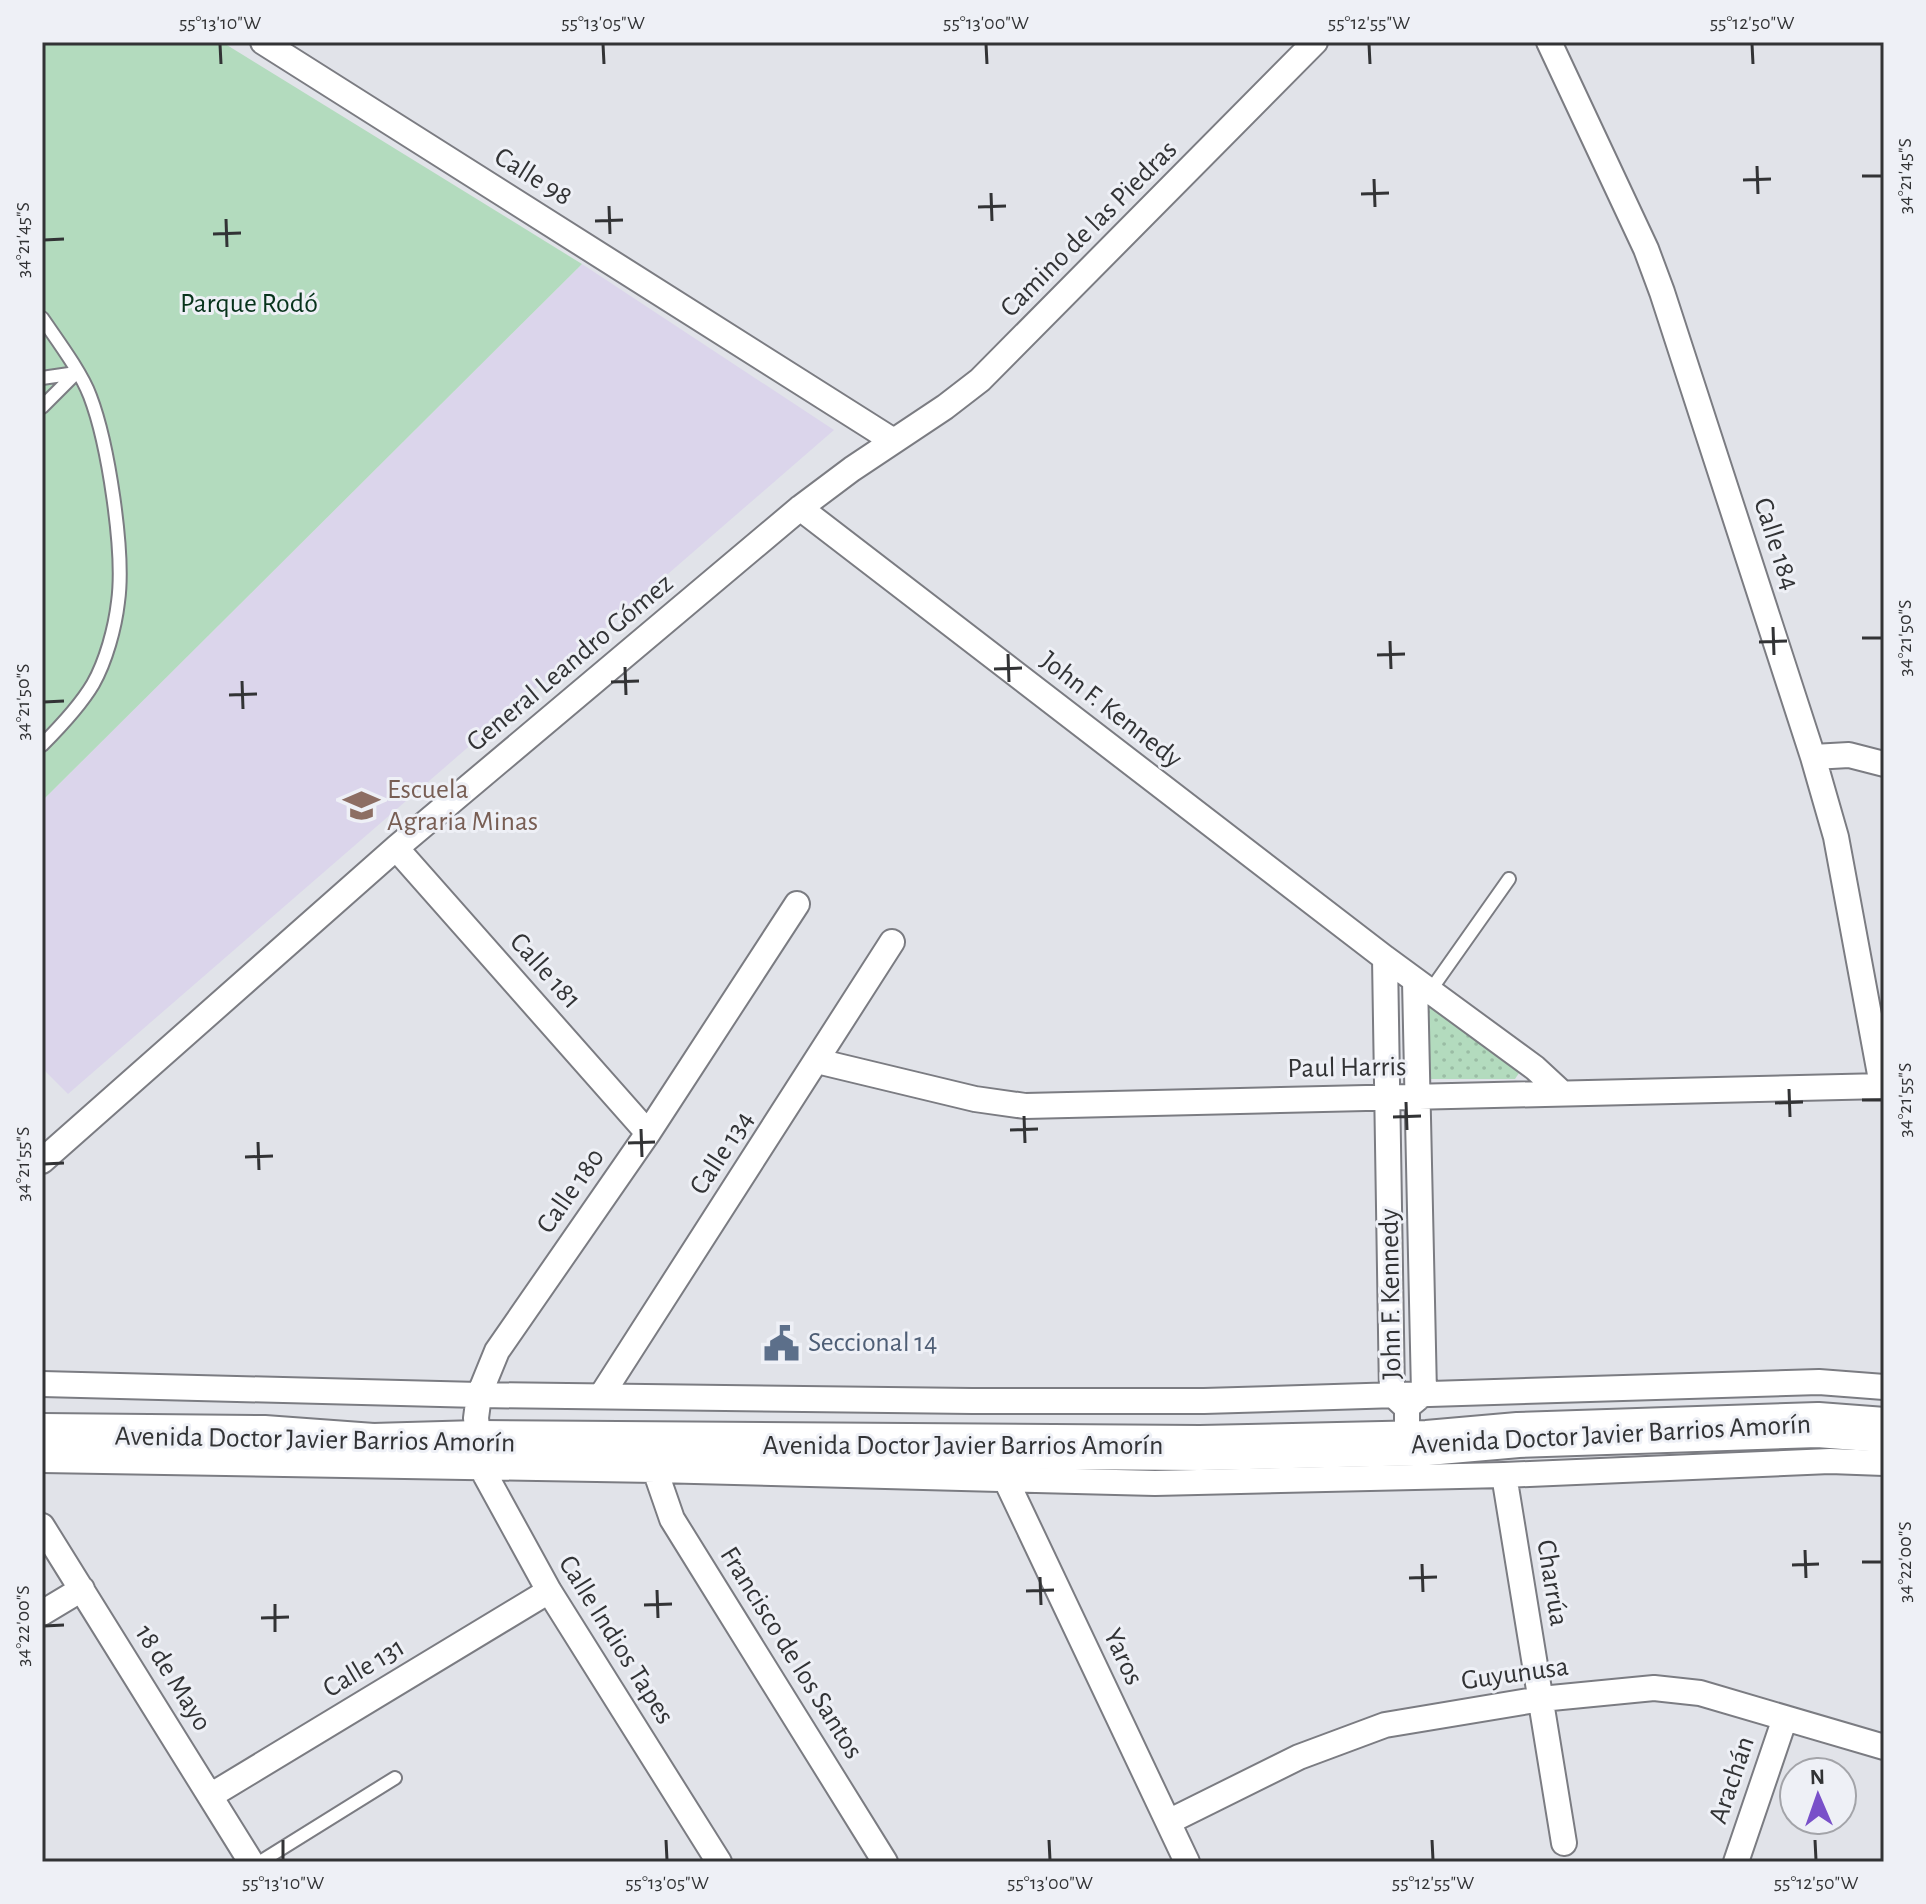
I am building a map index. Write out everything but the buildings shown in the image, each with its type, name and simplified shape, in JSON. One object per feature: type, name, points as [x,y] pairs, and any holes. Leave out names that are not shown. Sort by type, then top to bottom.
[{"type":"highway","name":"Avenida Doctor Javier Barrios Amorín","points":[[42,1412],[479,1431],[991,1425],[1407,1411],[1815,1406],[1884,1410]]},
{"type":"highway","name":"Avenida Doctor Javier Barrios Amorín","points":[[1407,1411],[1518,1435],[1818,1425],[1884,1430]]},
{"type":"highway","name":"Avenida Doctor Javier Barrios Amorín","points":[[42,1436],[264,1438],[373,1446],[479,1431]]},
{"type":"street","name":"Calle 98","points":[[263,42],[892,440]]},
{"type":"street","name":"Camino de las Piedras","points":[[892,440],[945,407],[980,380],[1315,42]]},
{"type":"street","name":"Calle 184","points":[[1549,42],[1646,249],[1662,292],[1813,757],[1836,837],[1883,1086]]},
{"type":"street","name":"General Leandro Gómez","points":[[42,1161],[396,848],[800,508],[892,440]]},
{"type":"street","name":"John F. Kennedy","points":[[800,508],[1385,958],[1535,1068],[1562,1093]]},
{"type":"street","points":[[1813,757],[1849,755],[1884,764]]},
{"type":"street","name":"Calle 181","points":[[396,848],[648,1133]]},
{"type":"street","name":"Calle 180","points":[[479,1431],[497,1351],[648,1133],[797,904]]},
{"type":"street","name":"Calle 134","points":[[601,1396],[892,942]]},
{"type":"street","name":"John F. Kennedy","points":[[1385,958],[1387,1097],[1407,1411]]},
{"type":"street","name":"John F. Kennedy","points":[[1407,1411],[1423,986]]},
{"type":"street","name":"Paul Harris","points":[[817,1061],[975,1099],[1025,1106],[1883,1086]]},
{"type":"street","name":"Avenida Doctor Javier Barrios Amorín","points":[[42,1460],[479,1431],[601,1396],[1142,1401],[1407,1411],[1819,1382],[1884,1387]]},
{"type":"street","name":"Avenida Doctor Javier Barrios Amorín","points":[[42,1384],[479,1431],[655,1470],[1155,1483],[1504,1475],[1830,1461],[1884,1463]]},
{"type":"street","name":"Calle Indios Tapes","points":[[479,1431],[549,1591],[719,1862]]},
{"type":"street","name":"Francisco de los Santos","points":[[655,1470],[672,1519],[885,1862]]},
{"type":"street","name":"Charrúa","points":[[1504,1475],[1564,1843]]},
{"type":"street","name":"Yaros","points":[[1005,1478],[1187,1862]]},
{"type":"street","name":"18 de Mayo","points":[[42,1526],[251,1862]]},
{"type":"street","points":[[42,1613],[82,1589]]},
{"type":"street","name":"Calle 131","points":[[210,1796],[549,1591]]},
{"type":"street","name":"Guyunusa","points":[[1168,1822],[1299,1757],[1385,1725],[1541,1699],[1654,1688],[1700,1693],[1884,1747]]},
{"type":"street","name":"Arachán","points":[[1736,1862],[1785,1718]]},
{"type":"lane","points":[[42,318],[89,394],[103,440],[117,542],[119,601],[93,684],[42,745]]},
{"type":"lane","points":[[42,378],[76,373]]},
{"type":"lane","points":[[42,407],[76,373]]},
{"type":"lane","points":[[1423,986],[1509,879]]},
{"type":"lane","points":[[260,1862],[395,1778]]},
{"type":"shaded area","points":[[582,264],[834,430],[68,1094],[42,1068],[42,801]]},
{"type":"green space","name":"Parque Rodó","points":[[42,42],[222,42],[582,264],[42,801]]},
{"type":"green space","points":[[1430,1008],[1440,1008],[1519,1065],[1515,1079],[1430,1079],[1424,1073],[1424,1013]]},
{"type":"place","name":"Escuela Agraria Minas","points":[[361,806]]},
{"type":"place","name":"Seccional 14","points":[[782,1343]]}]
